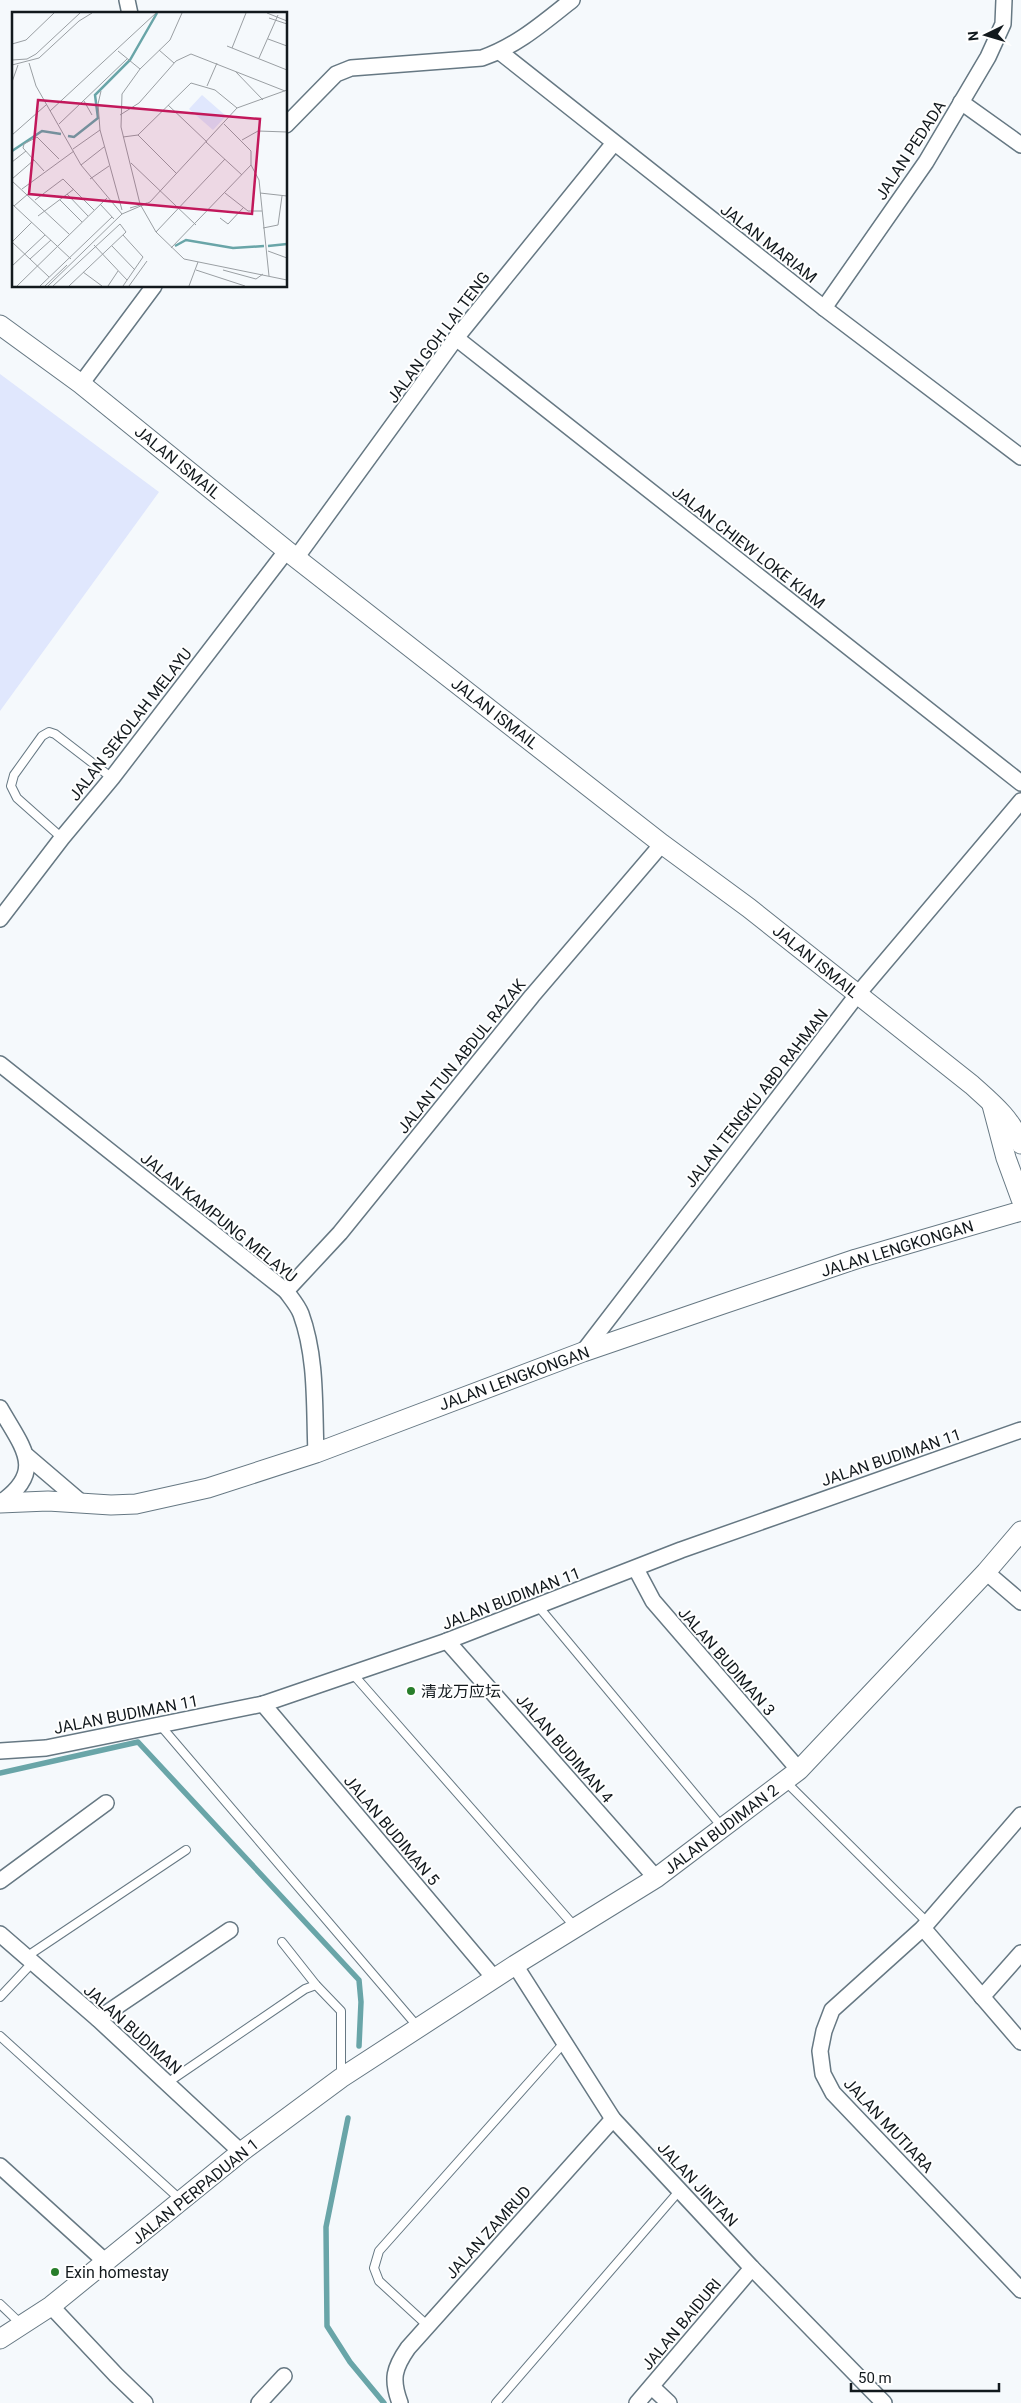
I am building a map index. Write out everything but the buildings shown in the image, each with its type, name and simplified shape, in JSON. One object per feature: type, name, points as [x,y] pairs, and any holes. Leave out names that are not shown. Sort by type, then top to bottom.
[{"type":"street","points":[[288,123],[336,74],[351,68],[466,60],[500,52],[572,0]]},
{"type":"street","name":"JALAN PEDADA","points":[[824,308],[926,162],[962,102],[996,42],[1003,24],[1004,0]]},
{"type":"street","name":"JALAN MARIAM","points":[[500,52],[824,308],[1021,457]]},
{"type":"street","points":[[962,102],[1021,145]]},
{"type":"street","name":"JALAN GOH LAI TENG","points":[[292,554],[456,338],[614,143]]},
{"type":"street","points":[[81,384],[153,288]]},
{"type":"street","name":"JALAN ISMAIL","points":[[0,325],[81,384],[292,554],[662,844],[749,908],[991,1102],[1004,1114],[1016,1132],[1021,1144]]},
{"type":"street","name":"JALAN CHIEW LOKE KIAM","points":[[456,338],[1021,783]]},
{"type":"street","name":"JALAN SEKOLAH MELAYU","points":[[0,919],[62,838],[292,554]]},
{"type":"street","name":"JALAN TENGKU ABD RAHMAN","points":[[583,1352],[857,995],[1021,801]]},
{"type":"street","name":"JALAN TUN ABDUL RAZAK","points":[[286,1291],[340,1233],[532,996],[662,844]]},
{"type":"street","name":"JALAN KAMPUNG MELAYU","points":[[0,1064],[286,1291],[300,1312],[307,1334],[313,1370],[316,1452]]},
{"type":"street","points":[[991,1102],[1006,1158],[1021,1199]]},
{"type":"street","name":"JALAN LENGKONGAN","points":[[0,1503],[48,1501],[136,1504],[208,1488],[316,1452],[583,1352],[856,1259],[1021,1210]]},
{"type":"street","points":[[0,1408],[27,1456],[82,1503]]},
{"type":"street","name":"JALAN BUDIMAN 11","points":[[0,1751],[46,1748],[263,1704],[447,1641],[709,1540],[1021,1430]]},
{"type":"street","points":[[0,1503],[21,1485],[26,1473],[27,1456]]},
{"type":"street","name":"JALAN BUDIMAN 2","points":[[367,2062],[495,1980],[515,1965],[656,1878],[792,1776],[986,1572],[1021,1531]]},
{"type":"street","name":"JALAN BUDIMAN 3","points":[[636,1569],[653,1601],[792,1776]]},
{"type":"street","points":[[986,1572],[1021,1602]]},
{"type":"street","name":"JALAN BUDIMAN 4","points":[[447,1641],[656,1878]]},
{"type":"street","name":"JALAN BUDIMAN 5","points":[[263,1704],[495,1980]]},
{"type":"street","points":[[0,1881],[106,1803]]},
{"type":"street","name":"JALAN MUTIARA","points":[[1021,1815],[925,1925],[832,2010],[824,2031],[820,2051],[823,2074],[832,2093],[1021,2290]]},
{"type":"street","points":[[925,1925],[982,1997],[1021,2042]]},
{"type":"street","points":[[98,2019],[230,1930]]},
{"type":"street","name":"JALAN BUDIMAN","points":[[0,1934],[98,2019],[241,2152]]},
{"type":"street","points":[[982,1997],[1021,1953]]},
{"type":"street","name":"JALAN JINTAN","points":[[515,1965],[613,2118],[752,2268],[884,2403]]},
{"type":"street","name":"JALAN PERPADUAN 1","points":[[0,2340],[51,2306],[107,2263],[241,2152],[341,2078],[367,2062]]},
{"type":"street","name":"JALAN ZAMRUD","points":[[400,2403],[396,2391],[394,2373],[408,2348],[613,2118]]},
{"type":"street","points":[[0,2166],[107,2263]]},
{"type":"street","name":"JALAN BAIDURI","points":[[637,2403],[752,2268]]},
{"type":"street","points":[[51,2306],[145,2403]]},
{"type":"street","points":[[259,2403],[284,2376]]},
{"type":"street","points":[[652,2387],[669,2403]]},
{"type":"lane","points":[[62,838],[18,798],[12,786],[14,775],[42,736],[49,732],[55,734],[112,778]]},
{"type":"lane","points":[[538,1606],[723,1828]]},
{"type":"lane","points":[[352,1673],[576,1928]]},
{"type":"lane","points":[[160,1724],[419,2028]]},
{"type":"lane","points":[[792,1776],[925,1925]]},
{"type":"lane","points":[[0,1997],[29,1959],[186,1850]]},
{"type":"lane","points":[[282,1942],[316,1985],[341,2011],[341,2078]]},
{"type":"lane","points":[[167,2083],[305,1990],[316,1985]]},
{"type":"lane","points":[[0,2036],[182,2200]]},
{"type":"lane","points":[[428,2326],[379,2282],[374,2268],[379,2251],[564,2044]]},
{"type":"lane","points":[[496,2403],[680,2190]]},
{"type":"lane","points":[[0,2304],[22,2325]]},
{"type":"shaded area","points":[[0,374],[159,492],[0,711]]},
{"type":"waterway","points":[[0,1773],[138,1742],[359,1980],[361,2002],[359,2046]]},
{"type":"waterway","points":[[348,2118],[326,2227],[327,2326],[350,2362],[384,2403]]},
{"type":"place","name":"清龙万应坛","points":[[411,1691]]},
{"type":"place","name":"Exin homestay","points":[[55,2272]]}]
